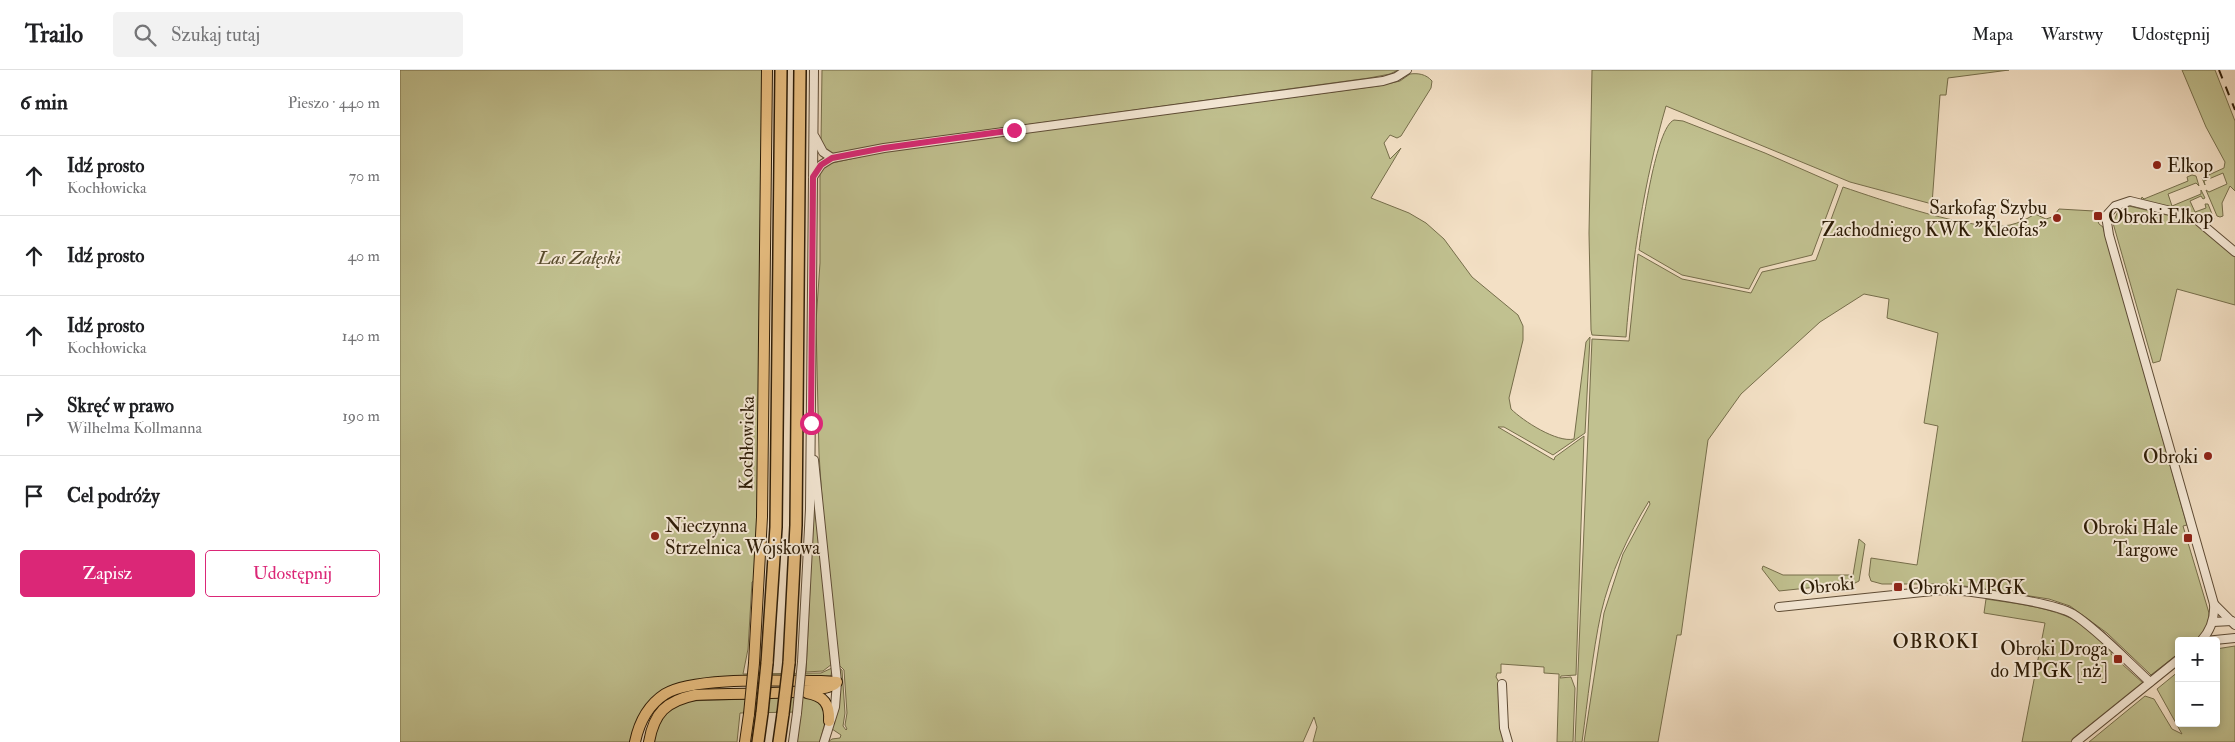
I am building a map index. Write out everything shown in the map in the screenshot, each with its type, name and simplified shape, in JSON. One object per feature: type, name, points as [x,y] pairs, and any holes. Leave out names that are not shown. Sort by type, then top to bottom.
[{"type":"highway","points":[[758,742],[767,663],[776,527],[781,70]]},
{"type":"highway","points":[[779,742],[789,663],[796,507],[800,70]]},
{"type":"main road","name":"Kochłowicka","points":[[745,742],[754,663],[762,517],[767,70]]},
{"type":"main road","points":[[635,742],[638,730],[647,712],[665,694],[679,688],[720,682],[837,682]]},
{"type":"main road","points":[[649,742],[651,731],[658,715],[671,703],[682,698],[701,694],[801,692],[829,688],[837,682]]},
{"type":"main road","points":[[801,692],[824,698],[829,706],[829,721]]},
{"type":"street","points":[[793,742],[802,662],[808,566],[814,70]]},
{"type":"street","points":[[813,177],[821,165],[832,158],[908,144],[1383,81],[1396,77],[1407,70]]},
{"type":"street","points":[[814,135],[823,152],[832,158]]},
{"type":"street","points":[[2204,637],[2212,625],[2214,604],[2108,235],[2106,216],[2115,206],[2130,201],[2178,213],[2198,220],[2235,252]]},
{"type":"street","points":[[811,423],[837,682],[835,707],[829,721],[824,742]]},
{"type":"street","name":"Obroki","points":[[1780,607],[1942,590],[1966,591],[2050,606],[2067,611],[2081,620],[2150,682]]},
{"type":"street","points":[[2214,604],[2234,623]]},
{"type":"street","points":[[2212,625],[2234,623]]},
{"type":"street","points":[[2220,639],[2233,638],[2234,623]]},
{"type":"street","points":[[2212,625],[2219,637]]},
{"type":"street","points":[[2076,742],[2175,662]]},
{"type":"street","points":[[1502,684],[1504,728],[1508,742]]},
{"type":"green space","name":"Las Załęski","points":[[400,70],[763,70],[760,463],[754,581],[752,582],[748,649],[743,674],[821,673],[832,668],[831,676],[669,687],[632,742],[400,742]]},
{"type":"green space","points":[[822,70],[1398,70],[1390,74],[1369,78],[885,144],[831,154],[826,152],[821,143]]},
{"type":"green space","points":[[1592,70],[2009,70],[1948,78],[1946,95],[1940,95],[1932,204],[1850,182],[1666,106],[1645,192],[1632,279],[1626,337],[1592,335],[1591,330],[1589,233]]},
{"type":"green space","points":[[2182,70],[2215,70],[2235,121],[2235,191],[2230,186],[2222,203],[2223,216],[2220,217],[2217,216],[2206,190],[2209,192],[2227,184],[2223,173],[2204,181],[2205,185],[2202,178],[2224,168],[2225,162],[2206,127]]},
{"type":"green space","points":[[1410,74],[1425,75],[1432,81],[1431,88],[1401,136],[1397,138],[1390,135],[1384,143],[1390,159],[1401,148],[1371,198],[1409,213],[1426,223],[1444,239],[1472,277],[1518,315],[1523,326],[1523,340],[1509,398],[1511,409],[1541,430],[1559,438],[1574,439],[1586,342],[1590,337],[1585,433],[1553,455],[1504,427],[1498,427],[1554,460],[1555,457],[1584,436],[1576,675],[1561,676],[1560,678],[1571,677],[1575,688],[1573,742],[1557,742],[1559,674],[1544,673],[1544,667],[1501,664],[1501,673],[1497,673],[1496,677],[1500,684],[1505,742],[1313,742],[1317,727],[1314,717],[1303,742],[828,742],[832,739],[840,738],[841,735],[832,729],[839,668],[842,670],[845,713],[843,726],[846,730],[847,713],[844,670],[838,664],[819,454],[816,322],[820,263],[820,174],[822,168],[828,164],[886,151],[1378,86],[1400,81]]},
{"type":"green space","points":[[1674,120],[1683,121],[1765,153],[1838,185],[1812,255],[1760,268],[1749,289],[1682,275],[1639,250],[1656,158],[1667,127]]},
{"type":"green space","points":[[2196,176],[2199,186],[2196,183],[2168,194],[2172,206],[2201,194],[2201,190],[2205,198],[2203,199],[2201,196],[2190,201],[2195,212],[2206,208],[2205,204],[2208,204],[2214,219],[2211,223],[2141,200],[2142,197],[2144,199],[2188,181],[2187,177]]},
{"type":"green space","points":[[1843,187],[1927,214],[1951,220],[1994,226],[2010,225],[2023,221],[2035,214],[2046,219],[2055,216],[2055,219],[2058,219],[2059,214],[2056,213],[2059,209],[2094,211],[2099,224],[2103,227],[2187,525],[2183,526],[2209,613],[2205,628],[2199,637],[2175,637],[2175,656],[2151,675],[2107,633],[2070,606],[2049,599],[1951,584],[1882,584],[1871,581],[1869,575],[1871,558],[1917,565],[1938,426],[1924,423],[1938,333],[1887,318],[1889,299],[1864,294],[1820,322],[1741,394],[1708,440],[1681,635],[1677,635],[1658,742],[1584,742],[1604,613],[1623,554],[1650,504],[1649,501],[1620,555],[1609,584],[1595,645],[1582,742],[1575,742],[1592,339],[1629,341],[1638,254],[1682,279],[1751,293],[1762,272],[1816,260]]},
{"type":"green space","points":[[2129,206],[2188,220],[2199,225],[2235,256],[2235,305],[2177,289],[2160,361],[2153,363],[2113,223],[2118,211]]},
{"type":"green space","points":[[814,500],[832,664],[823,671],[806,672]]},
{"type":"green space","points":[[1859,539],[1865,544],[1859,581],[1855,583],[1779,591],[1762,569],[1763,566],[1783,575],[1853,575]]},
{"type":"green space","points":[[1986,599],[2037,607],[2072,619],[2090,631],[2112,650],[2111,654],[2143,683],[2071,742],[2022,742],[2045,623],[1984,613]]},
{"type":"green space","points":[[2235,646],[2235,742],[2089,742],[2145,696],[2154,699],[2172,729],[2182,734],[2178,727],[2220,727],[2220,648]]},
{"type":"green space","points":[[2175,674],[2175,721],[2157,689]]},
{"type":"green space","points":[[817,698],[827,714],[820,742],[797,742],[800,712],[740,713],[737,742],[653,742],[664,716],[673,708],[687,701]]},
{"type":"railway","points":[[2219,70],[2235,110]]},
{"type":"place","name":"Elkop","points":[[2157,165]]},
{"type":"place","name":"Obroki Elkop","points":[[2098,216]]},
{"type":"place","name":"Sarkofag Szybu Zachodniego KWK \"Kleofas\"","points":[[2057,218]]},
{"type":"place","name":"Obroki","points":[[2208,456]]},
{"type":"place","name":"Nieczynna Strzelnica Wojskowa","points":[[655,536]]},
{"type":"place","name":"Obroki Hale Targowe","points":[[2188,538]]},
{"type":"place","name":"Obroki MPGK","points":[[1898,587]]},
{"type":"place","name":"Obroki Droga do MPGK [nż]","points":[[2118,659]]},
{"type":"district","name":"OBROKI","points":[[1936,641]]},
{"type":"route","points":[[811,423],[813,177],[821,165],[832,158],[884,148],[1014,130]]}]
